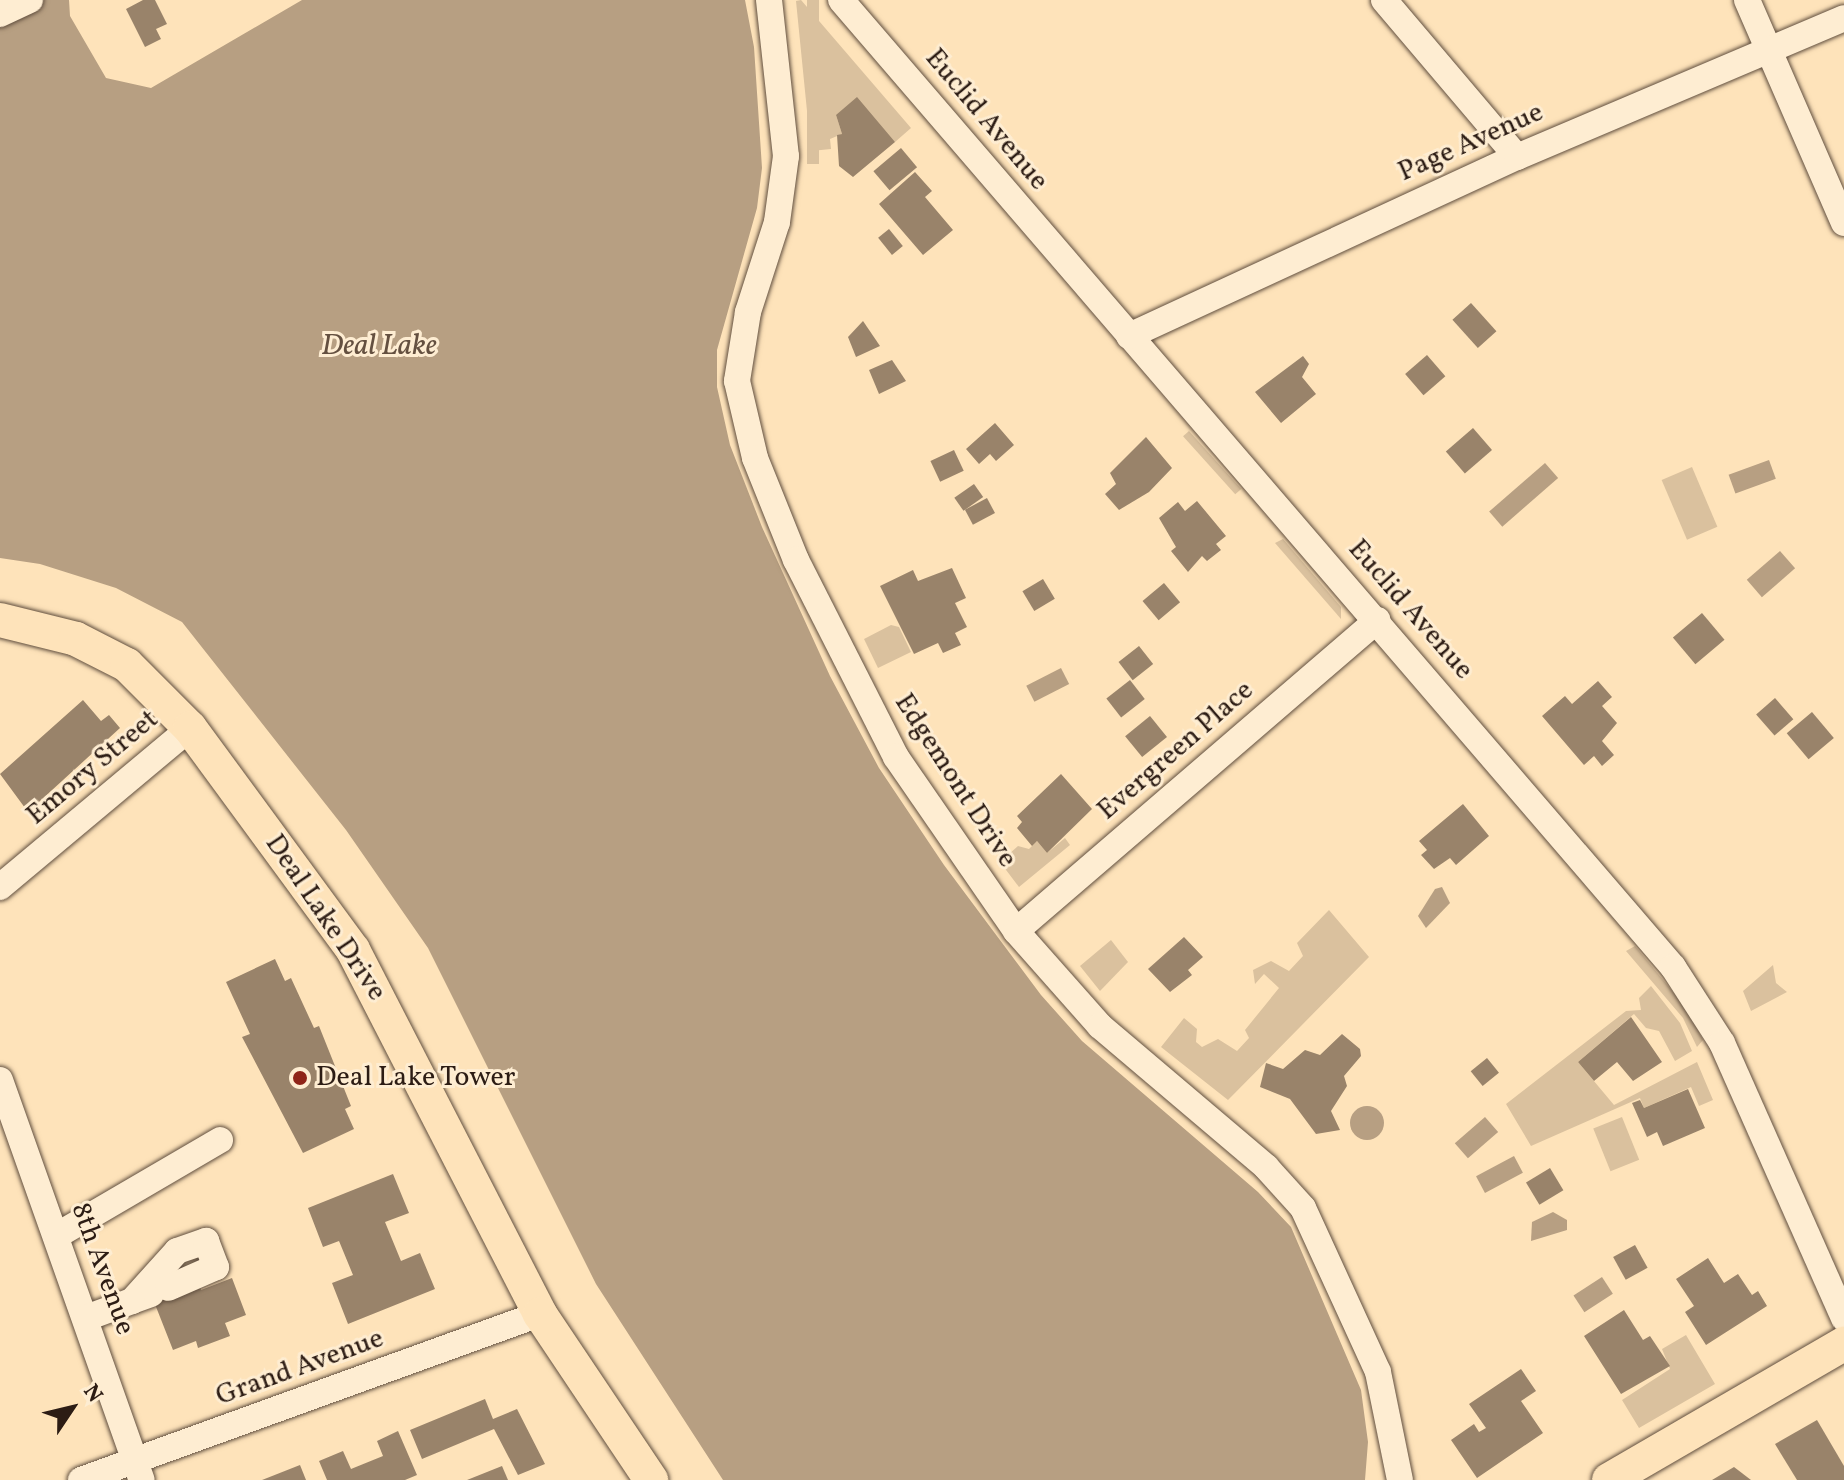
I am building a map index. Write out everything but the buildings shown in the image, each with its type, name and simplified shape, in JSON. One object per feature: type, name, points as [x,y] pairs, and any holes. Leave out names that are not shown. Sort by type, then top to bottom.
[{"type":"main road","name":"Deal Lake Drive","points":[[0,620],[94,646],[143,677],[190,728],[353,950],[540,1314],[651,1480]]},
{"type":"main road","points":[[1609,1480],[1844,1344]]},
{"type":"street","points":[[0,14],[30,0]]},
{"type":"street","name":"Edgemont Drive","points":[[769,0],[786,156],[777,222],[741,339],[737,381],[741,415],[796,560],[866,701],[922,798],[1016,931],[1100,1026],[1266,1167],[1303,1208],[1378,1372],[1400,1480]]},
{"type":"street","name":"Euclid Avenue","points":[[841,0],[1378,620],[1701,1003],[1844,1318]]},
{"type":"street","points":[[1384,0],[1517,157]]},
{"type":"street","points":[[1747,0],[1844,223]]},
{"type":"street","name":"Page Avenue","points":[[1129,336],[1517,157],[1844,18]]},
{"type":"street","name":"Evergreen Place","points":[[1016,931],[1378,620]]},
{"type":"street","name":"Emory Street","points":[[0,887],[190,728]]},
{"type":"street","name":"8th Avenue","points":[[0,1080],[139,1470]]},
{"type":"street","points":[[56,1236],[220,1140]]},
{"type":"street","points":[[86,1318],[150,1294]]},
{"type":"street","name":"Grand Avenue","points":[[81,1480],[139,1470],[540,1314]]},
{"type":"shaded area","points":[[801,0],[911,128],[895,142],[836,115],[842,134],[830,139],[831,149],[811,151],[796,1]]},
{"type":"shaded area","points":[[807,0],[819,0],[819,164],[807,164]]},
{"type":"shaded area","points":[[1189,431],[1241,489],[1235,494],[1183,436]]},
{"type":"shaded area","points":[[1692,467],[1717,527],[1687,540],[1662,480]]},
{"type":"shaded area","points":[[1283,539],[1341,607],[1341,619],[1275,543]]},
{"type":"shaded area","points":[[891,625],[899,627],[911,652],[878,668],[864,639]]},
{"type":"shaded area","points":[[1065,838],[1070,845],[1019,887],[1000,862],[1018,846],[1029,849],[1037,841],[1047,853]]},
{"type":"shaded area","points":[[1329,910],[1369,957],[1228,1100],[1161,1047],[1184,1018],[1197,1029],[1196,1042],[1202,1047],[1218,1039],[1237,1051],[1249,1038],[1245,1030],[1279,988],[1264,974],[1255,984],[1253,970],[1271,961],[1289,971],[1303,956],[1297,943]]},
{"type":"shaded area","points":[[1111,940],[1128,962],[1100,991],[1080,966]]},
{"type":"shaded area","points":[[1635,946],[1687,1009],[1703,1040],[1697,1047],[1683,1018],[1626,951]]},
{"type":"shaded area","points":[[1773,965],[1776,983],[1787,992],[1751,1011],[1743,991]]},
{"type":"shaded area","points":[[1651,986],[1680,1023],[1692,1051],[1675,1061],[1659,1031],[1646,1028],[1634,1014],[1578,1062],[1614,1105],[1697,1062],[1713,1100],[1699,1106],[1691,1087],[1644,1108],[1640,1098],[1531,1146],[1506,1104],[1626,1011],[1641,1010],[1639,998]]},
{"type":"shaded area","points":[[1622,1117],[1639,1160],[1610,1171],[1593,1129]]},
{"type":"shaded area","points":[[1686,1335],[1715,1384],[1639,1428],[1622,1400],[1670,1369],[1662,1349]]},
{"type":"water","name":"Deal Lake","points":[[0,0],[69,0],[70,16],[106,78],[151,88],[302,0],[745,0],[754,47],[762,168],[757,208],[717,350],[717,387],[730,445],[762,527],[830,676],[879,768],[944,865],[1041,995],[1082,1041],[1258,1192],[1291,1227],[1361,1390],[1368,1442],[1365,1480],[723,1480],[596,1284],[428,948],[346,830],[182,622],[116,588],[40,564],[0,558]]},
{"type":"water","points":[[1769,460],[1776,479],[1735,494],[1729,475]]},
{"type":"water","points":[[1545,463],[1558,478],[1502,527],[1489,512]]},
{"type":"water","points":[[1780,551],[1795,568],[1762,597],[1747,580]]},
{"type":"water","points":[[1061,668],[1069,684],[1034,702],[1026,686]]},
{"type":"water","points":[[1442,887],[1450,903],[1426,928],[1418,916],[1435,889]]},
{"type":"water","points":[[1367,1106],[1379,1111],[1384,1123],[1379,1135],[1367,1140],[1355,1135],[1350,1123],[1355,1111]]},
{"type":"water","points":[[1485,1117],[1498,1132],[1468,1158],[1455,1143]]},
{"type":"water","points":[[1514,1156],[1523,1173],[1485,1193],[1476,1176]]},
{"type":"water","points":[[1553,1212],[1567,1220],[1567,1230],[1531,1241],[1532,1222]]},
{"type":"water","points":[[1602,1277],[1613,1294],[1584,1312],[1573,1296]]},
{"type":"place","name":"Deal Lake Tower","points":[[300,1078]]}]
